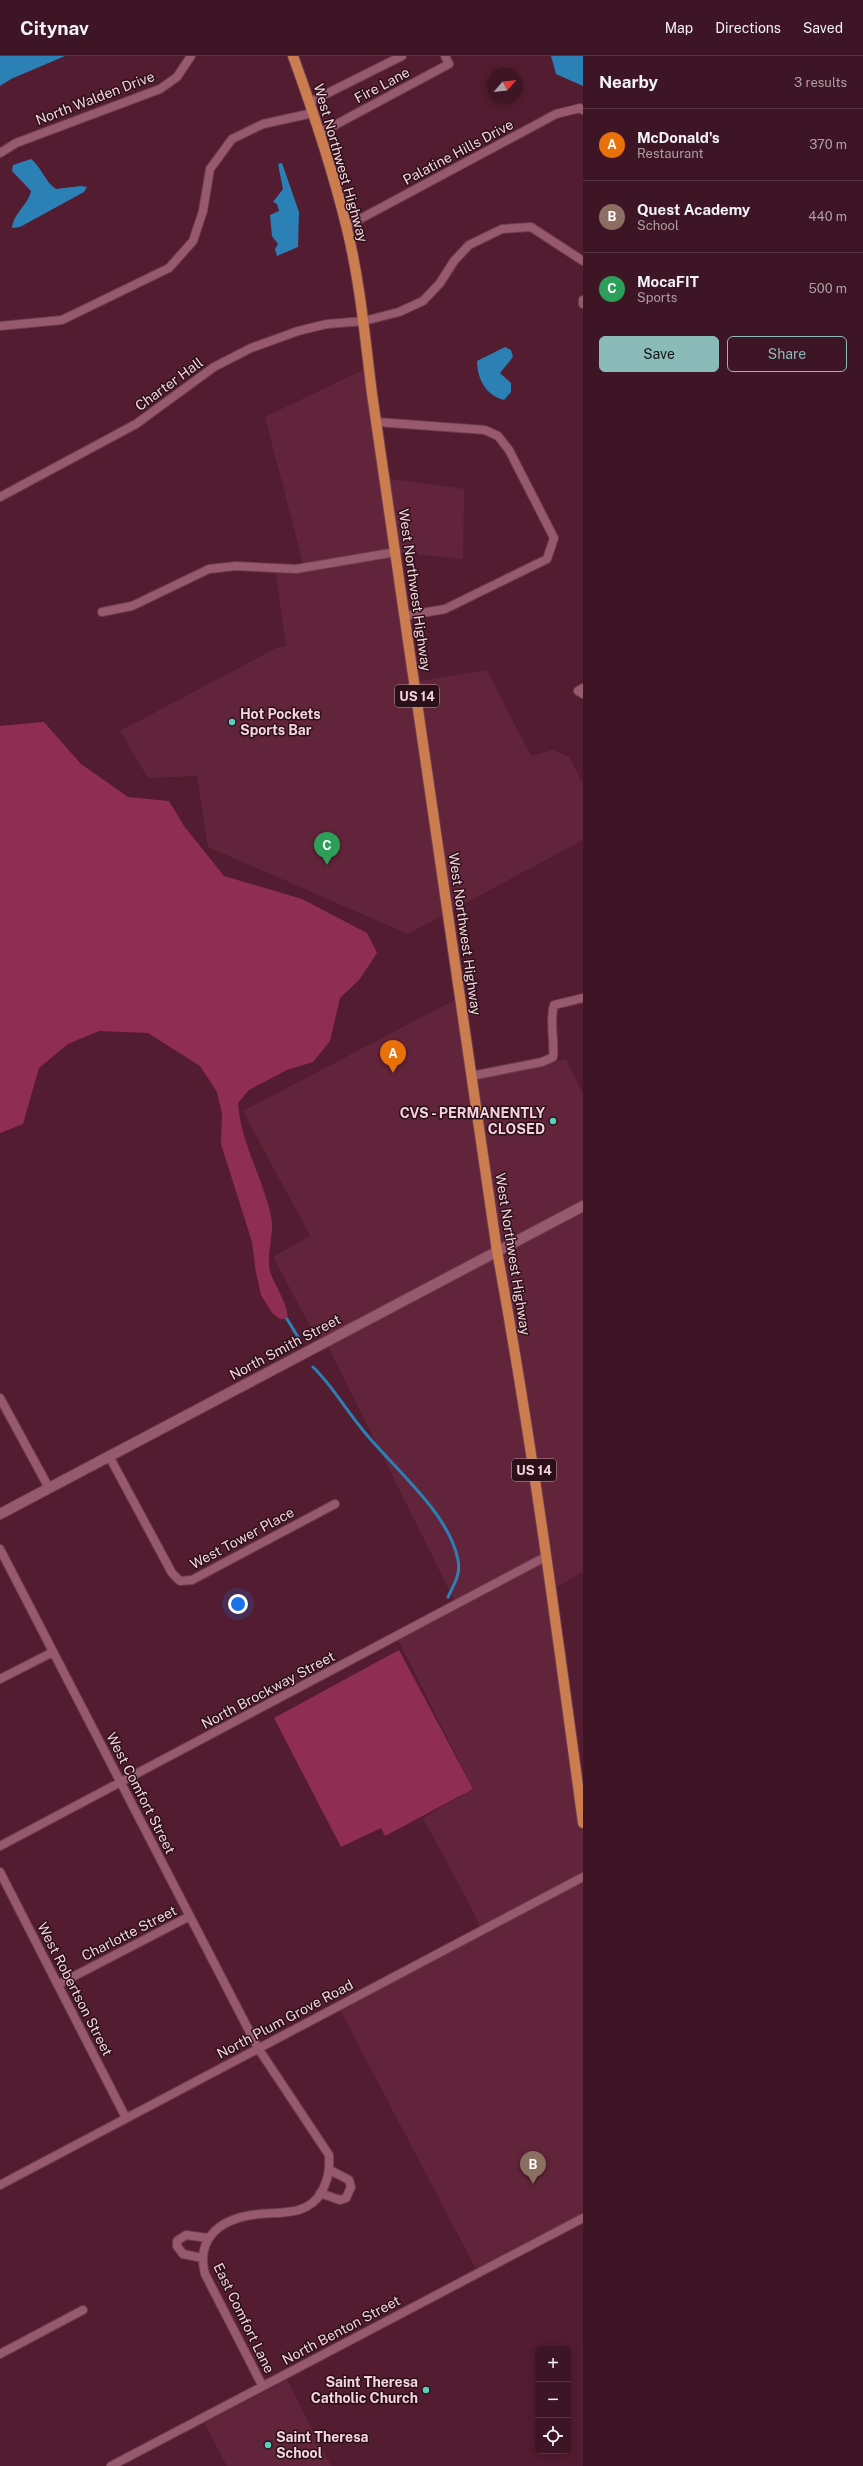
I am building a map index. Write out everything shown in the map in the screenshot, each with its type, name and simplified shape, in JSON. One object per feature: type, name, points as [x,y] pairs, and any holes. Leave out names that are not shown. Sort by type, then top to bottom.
[{"type":"main road","name":"West Northwest Highway","points":[[293,56],[320,133],[347,226],[364,322],[471,1076],[497,1251],[512,1334],[547,1556],[583,1823]]},
{"type":"street","name":"North Walden Drive","points":[[0,153],[16,143],[160,89],[177,77],[190,56]]},
{"type":"street","name":"Fire Lane","points":[[310,102],[402,56]]},
{"type":"street","name":"Fire Lane","points":[[320,133],[449,64],[445,56]]},
{"type":"street","name":"Palatine Hills Drive","points":[[347,226],[556,114],[580,108],[583,110]]},
{"type":"street","points":[[0,326],[62,320],[169,268],[193,241],[203,211],[210,170],[232,139],[263,124],[313,113]]},
{"type":"street","name":"Charter Hall","points":[[0,497],[136,424],[214,367],[251,348],[298,331],[327,324],[364,322],[399,312],[423,301],[440,283],[454,261],[469,245],[502,229],[531,227],[583,260]]},
{"type":"street","points":[[377,422],[485,430],[498,436],[509,450],[554,538],[547,559],[445,609],[405,616]]},
{"type":"street","points":[[102,612],[132,606],[209,569],[236,566],[296,569],[396,552]]},
{"type":"street","points":[[471,1076],[542,1062],[553,1057],[554,1044],[551,1014],[554,1006],[583,998]]},
{"type":"street","name":"North Smith Street","points":[[0,1514],[583,1206]]},
{"type":"street","points":[[0,1398],[49,1488]]},
{"type":"street","name":"West Tower Place","points":[[109,1456],[172,1573],[180,1581],[192,1580],[335,1504]]},
{"type":"street","name":"West Comfort Street","points":[[0,1549],[258,2048]]},
{"type":"street","name":"North Brockway Street","points":[[0,1846],[547,1556]]},
{"type":"street","points":[[0,1679],[53,1652]]},
{"type":"street","name":"West Robertson Street","points":[[0,1872],[59,1984],[126,2118]]},
{"type":"street","name":"North Plum Grove Road","points":[[0,2185],[583,1877]]},
{"type":"street","name":"Charlotte Street","points":[[59,1984],[190,1916]]},
{"type":"street","points":[[202,2258],[208,2238],[226,2223],[251,2215],[303,2209],[317,2200],[326,2184],[330,2170],[329,2155],[258,2048]]},
{"type":"street","points":[[320,2193],[340,2200],[346,2198],[349,2194],[351,2187],[349,2180],[330,2170]]},
{"type":"street","name":"North Benton Street","points":[[111,2466],[583,2218]]},
{"type":"street","name":"East Comfort Lane","points":[[208,2238],[186,2234],[177,2241],[177,2246],[183,2254],[202,2258],[205,2274],[262,2386]]},
{"type":"street","points":[[0,2354],[83,2310]]},
{"type":"shaded area","points":[[369,367],[385,478],[464,489],[463,559],[396,552],[415,682],[487,670],[531,756],[553,750],[569,757],[583,783],[583,840],[408,934],[208,847],[197,776],[148,778],[120,731],[276,648],[286,646],[275,568],[304,567],[265,417]]},
{"type":"shaded area","points":[[44,722],[81,764],[128,797],[169,801],[184,826],[224,876],[302,899],[367,933],[377,953],[359,980],[340,998],[330,1041],[313,1062],[287,1070],[249,1090],[238,1103],[247,1145],[263,1188],[271,1216],[272,1230],[269,1257],[270,1271],[284,1303],[288,1315],[287,1319],[280,1319],[272,1313],[261,1295],[256,1273],[252,1242],[221,1144],[222,1114],[217,1092],[200,1066],[148,1033],[99,1031],[68,1044],[39,1068],[23,1124],[0,1133],[0,726]]},
{"type":"shaded area","points":[[460,997],[471,1076],[542,1062],[566,1060],[583,1094],[583,1572],[552,1590],[583,1823],[583,2218],[478,2273],[338,2006],[481,1930],[472,1909],[423,1818],[473,1789],[396,1636],[456,1604],[326,1342],[311,1328],[273,1257],[310,1236],[243,1111]]},
{"type":"shaded area","points":[[399,1650],[473,1789],[385,1836],[381,1828],[341,1847],[274,1718]]},
{"type":"shaded area","name":"Saint Theresa School","points":[[287,2380],[331,2466],[227,2466],[204,2423]]},
{"type":"water","points":[[0,56],[65,56],[11,79],[0,86]]},
{"type":"water","points":[[551,56],[583,56],[583,86],[556,74]]},
{"type":"water","points":[[31,159],[38,166],[49,183],[56,189],[81,186],[87,187],[84,192],[20,227],[12,228],[15,218],[27,201],[31,191],[12,171],[13,165]]},
{"type":"water","points":[[282,163],[299,212],[298,247],[277,256],[275,249],[278,244],[272,236],[270,215],[279,211],[277,204],[273,202],[283,189],[278,164]]},
{"type":"water","points":[[505,347],[511,350],[513,357],[500,373],[511,383],[511,392],[504,400],[492,395],[484,385],[479,374],[477,361]]},
{"type":"waterway","points":[[287,1319],[298,1337]]},
{"type":"waterway","points":[[313,1367],[326,1381],[374,1443],[418,1490],[443,1524],[452,1542],[459,1565],[456,1579],[448,1597]]},
{"type":"place","name":"Hot Pockets Sports Bar","points":[[232,722]]},
{"type":"place","name":"MocaFIT","points":[[327,865]]},
{"type":"place","name":"McDonald's","points":[[393,1073]]},
{"type":"place","name":"CVS - PERMANENTLY CLOSED","points":[[553,1121]]},
{"type":"place","name":"Quest Academy","points":[[533,2184]]},
{"type":"place","name":"Saint Theresa Catholic Church","points":[[426,2390]]},
{"type":"place","name":"Saint Theresa School","points":[[268,2445]]}]
